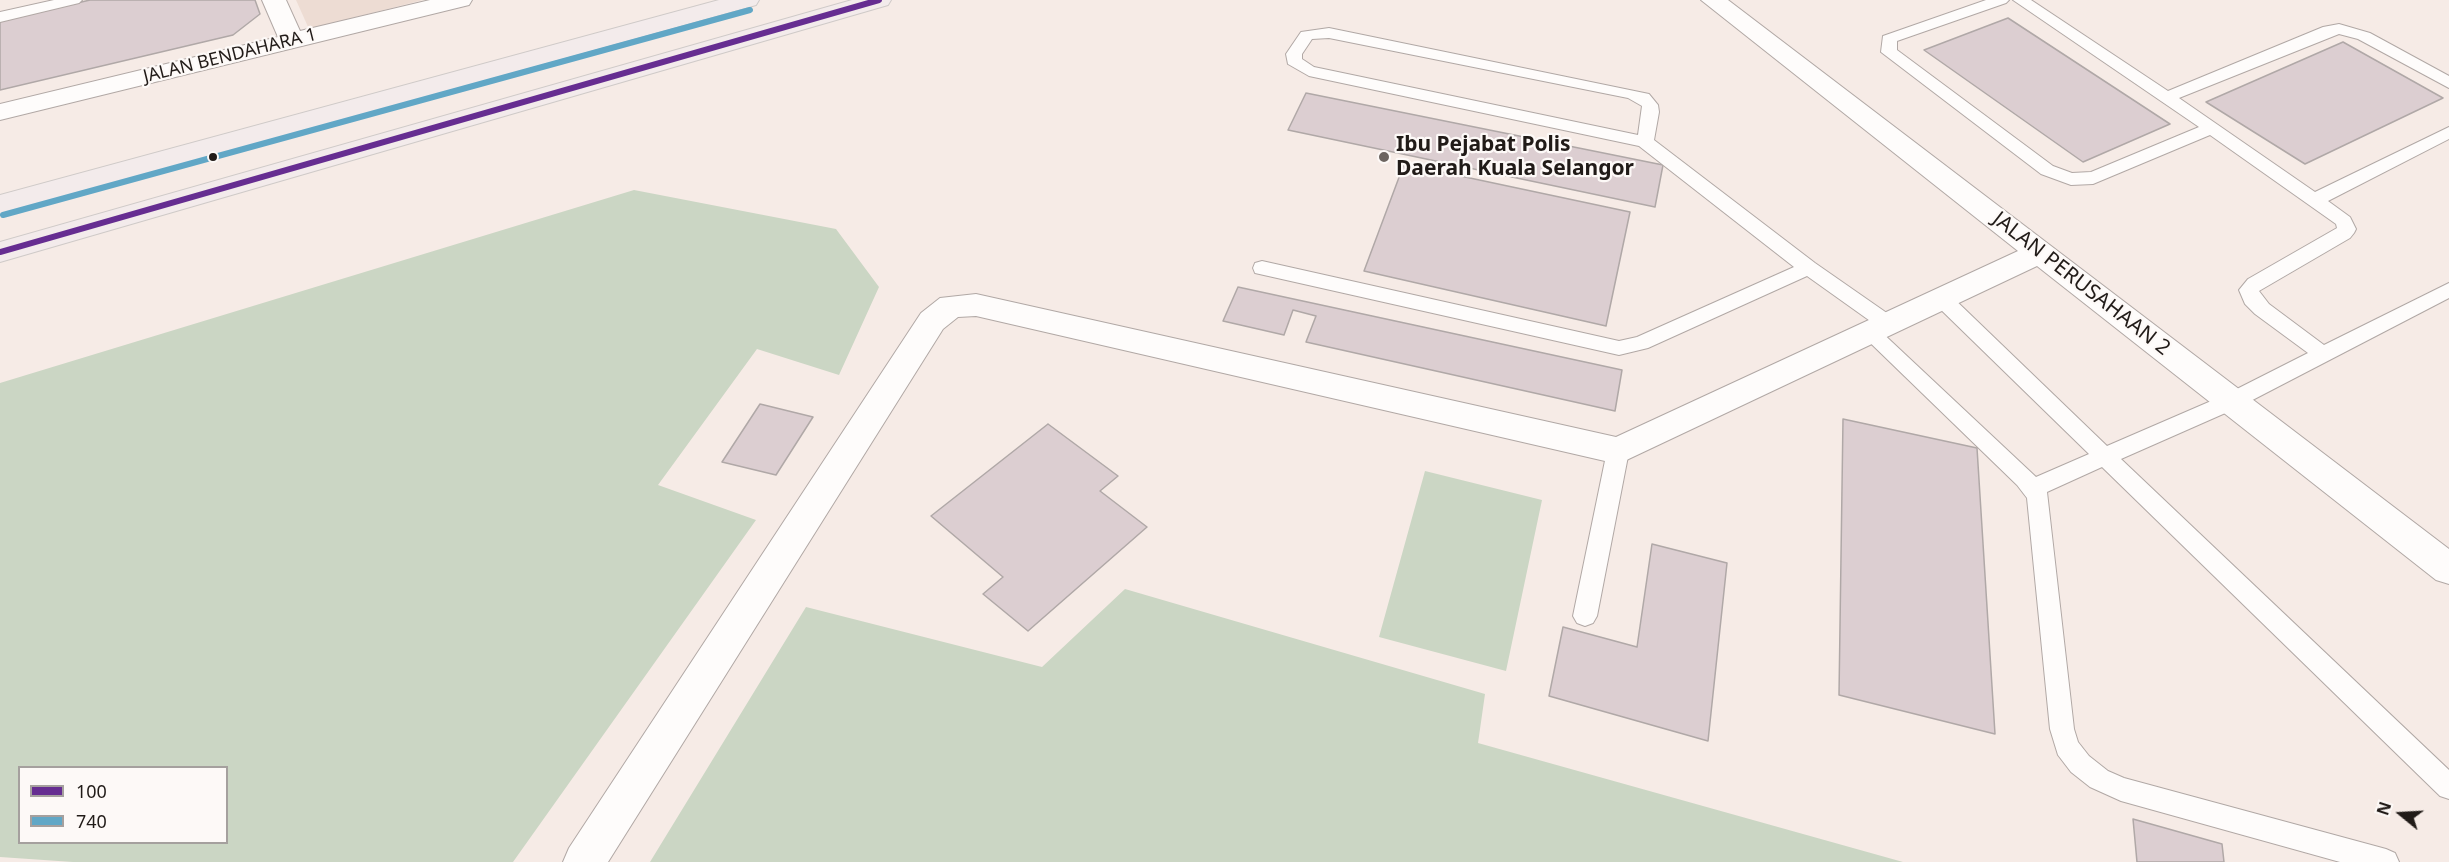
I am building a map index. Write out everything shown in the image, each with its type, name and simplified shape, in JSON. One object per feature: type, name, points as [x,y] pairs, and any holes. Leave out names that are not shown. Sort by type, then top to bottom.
[{"type":"highway","points":[[0,205],[747,0]]},
{"type":"highway","points":[[0,252],[879,0]]},
{"type":"street","points":[[274,0],[292,41]]},
{"type":"street","name":"JALAN BENDAHARA 1","points":[[0,112],[460,0]]},
{"type":"street","name":"JALAN PERUSAHAAN 2","points":[[1713,0],[2449,569]]},
{"type":"street","points":[[584,862],[932,321],[951,306],[976,305],[1618,451],[2040,253]]},
{"type":"lane","points":[[0,17],[74,0]]},
{"type":"lane","points":[[2001,0],[1889,39],[1889,51],[2047,170],[2071,179],[2093,178],[2212,128]]},
{"type":"lane","points":[[2021,0],[2336,212],[2344,221],[2347,229],[2343,234],[2255,284],[2249,290],[2252,300],[2262,309],[2324,355]]},
{"type":"lane","points":[[2167,97],[2329,30],[2339,29],[2364,36],[2449,83]]},
{"type":"lane","points":[[1645,142],[1651,112],[1650,105],[1643,98],[1632,94],[1329,33],[1307,35],[1294,54],[1294,61],[1309,71],[1645,142],[1808,268],[1878,328],[2033,488],[2040,505],[2062,729],[2067,747],[2080,764],[2098,779],[2121,789],[2386,862]]},
{"type":"lane","points":[[2316,199],[2449,132]]},
{"type":"lane","points":[[1262,268],[1618,348],[1641,344],[1808,268]]},
{"type":"lane","points":[[2033,488],[2232,401],[2449,290]]},
{"type":"lane","points":[[1941,298],[2277,624],[2449,787]]},
{"type":"lane","points":[[1585,616],[1618,451]]},
{"type":"shaded area","points":[[296,0],[423,0],[309,29]]},
{"type":"green space","points":[[634,190],[836,229],[879,287],[839,375],[757,349],[658,485],[756,520],[513,862],[73,862],[0,857],[0,383]]},
{"type":"green space","points":[[1425,471],[1542,500],[1506,671],[1379,637]]},
{"type":"green space","points":[[1125,589],[1485,694],[1478,743],[1903,862],[650,862],[806,607],[1042,667]]},
{"type":"building","points":[[90,0],[255,0],[260,14],[233,35],[0,90],[0,21]]},
{"type":"building","points":[[2008,18],[2170,124],[2083,162],[1924,50]]},
{"type":"building","points":[[2343,42],[2443,98],[2305,164],[2206,102]]},
{"type":"building","points":[[1306,93],[1663,165],[1655,207],[1288,130]]},
{"type":"building","points":[[1404,164],[1630,212],[1606,326],[1364,271]]},
{"type":"building","points":[[1238,287],[1622,370],[1615,411],[1306,342],[1316,316],[1293,310],[1284,335],[1223,321]]},
{"type":"building","points":[[760,404],[813,417],[776,475],[722,462]]},
{"type":"building","points":[[1843,419],[1977,448],[1995,734],[1839,695]]},
{"type":"building","points":[[1048,424],[1118,476],[1100,491],[1147,527],[1028,631],[983,594],[1003,577],[931,516]]},
{"type":"building","points":[[1652,544],[1727,563],[1708,741],[1549,696],[1563,627],[1637,647]]},
{"type":"building","points":[[2133,819],[2222,844],[2224,862],[2137,862]]},
{"type":"transit line","name":"100","points":[[0,252],[879,0]]},
{"type":"transit line","name":"740","points":[[3,215],[750,10]]},
{"type":"place","name":"Ibu Pejabat Polis Daerah Kuala Selangor","points":[[1384,157]]}]
